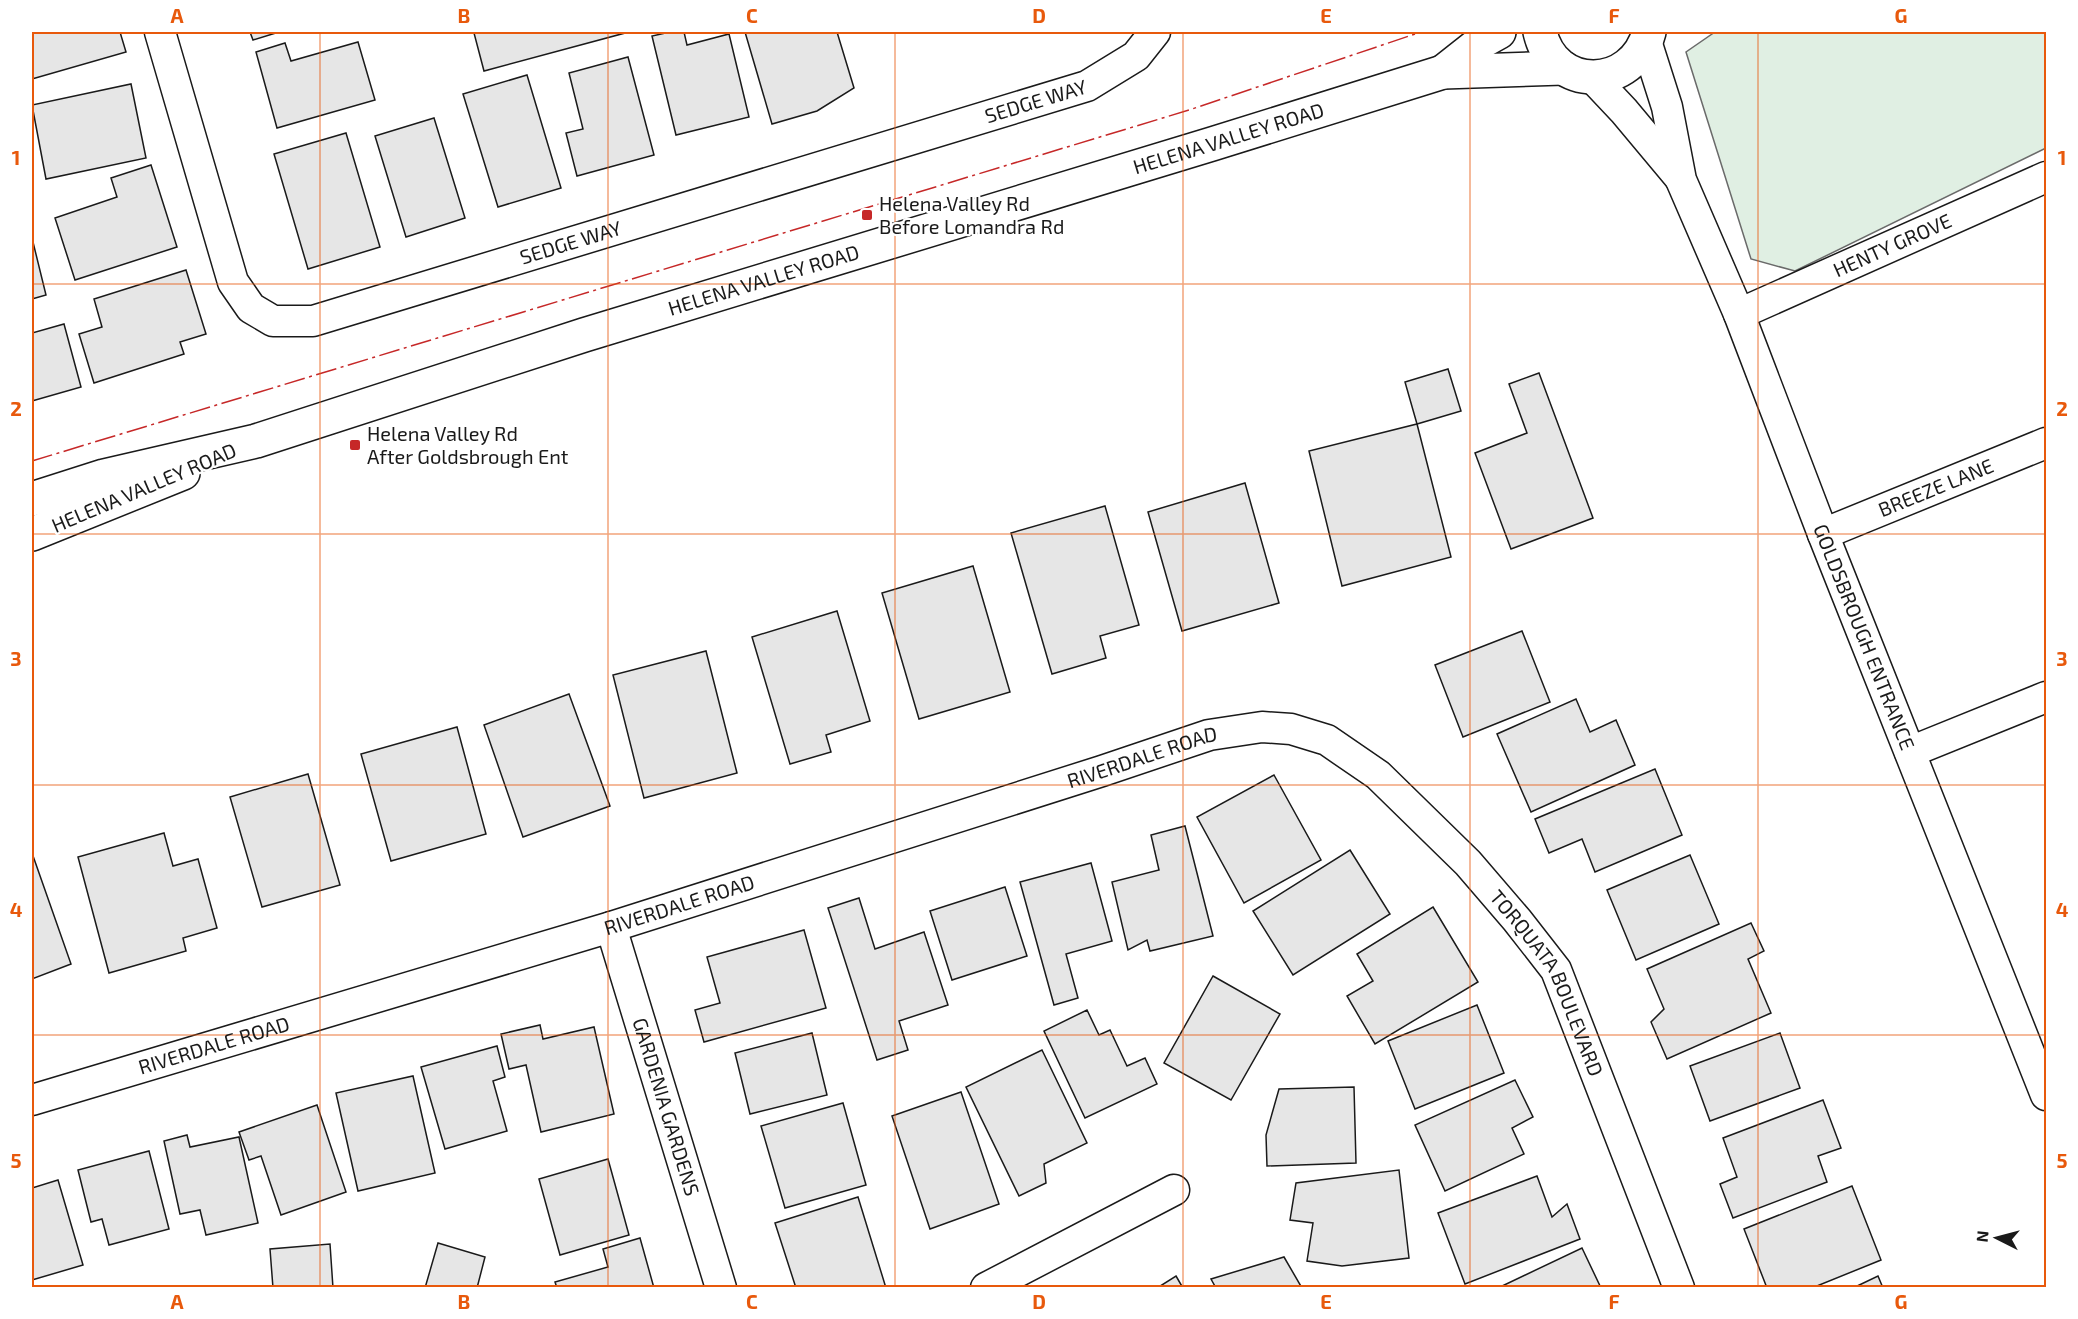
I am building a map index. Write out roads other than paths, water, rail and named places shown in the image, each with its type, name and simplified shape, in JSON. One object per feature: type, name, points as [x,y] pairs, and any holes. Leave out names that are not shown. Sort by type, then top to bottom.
[{"type":"street","name":"SEDGE WAY","points":[[160,32],[232,282],[250,309],[273,321],[313,321],[1087,86],[1136,56],[1155,32]]},
{"type":"street","name":"HELENA VALLEY ROAD","points":[[1443,72],[1481,42],[1499,32]]},
{"type":"street","points":[[1540,32],[1551,57],[1578,73]]},
{"type":"street","name":"HELENA VALLEY ROAD","points":[[32,499],[104,476],[256,441],[585,335],[1443,72],[1610,75],[1626,68],[1638,56],[1648,36]]},
{"type":"street","name":"GOLDSBROUGH ENTRANCE","points":[[1648,36],[1667,106],[1682,180],[1739,314],[1823,534],[2046,1095]]},
{"type":"street","name":"GOLDSBROUGH ENTRANCE","points":[[1578,73],[1624,111],[1682,180]]},
{"type":"street","name":"HENTY GROVE","points":[[1739,314],[2046,177]]},
{"type":"street","name":"HELENA VALLEY ROAD","points":[[32,534],[149,488],[256,441]]},
{"type":"street","name":"BREEZE LANE","points":[[1823,534],[2046,443]]},
{"type":"street","points":[[1910,752],[2046,697]]},
{"type":"street","name":"RIVERDALE ROAD","points":[[32,1100],[611,927],[1209,735],[1262,728],[1291,729],[1327,740]]},
{"type":"street","name":"TORQUATA BOULEVARD","points":[[1327,740],[1378,775],[1468,863],[1556,970],[1678,1287]]},
{"type":"street","name":"GARDENIA GARDENS","points":[[611,927],[720,1287]]},
{"type":"street","points":[[986,1287],[1174,1190]]},
{"type":"place","name":"Helena Valley Rd Before Lomandra Rd","points":[[867,215]]},
{"type":"place","name":"Helena Valley Rd After Goldsbrough Ent","points":[[355,445]]}]
